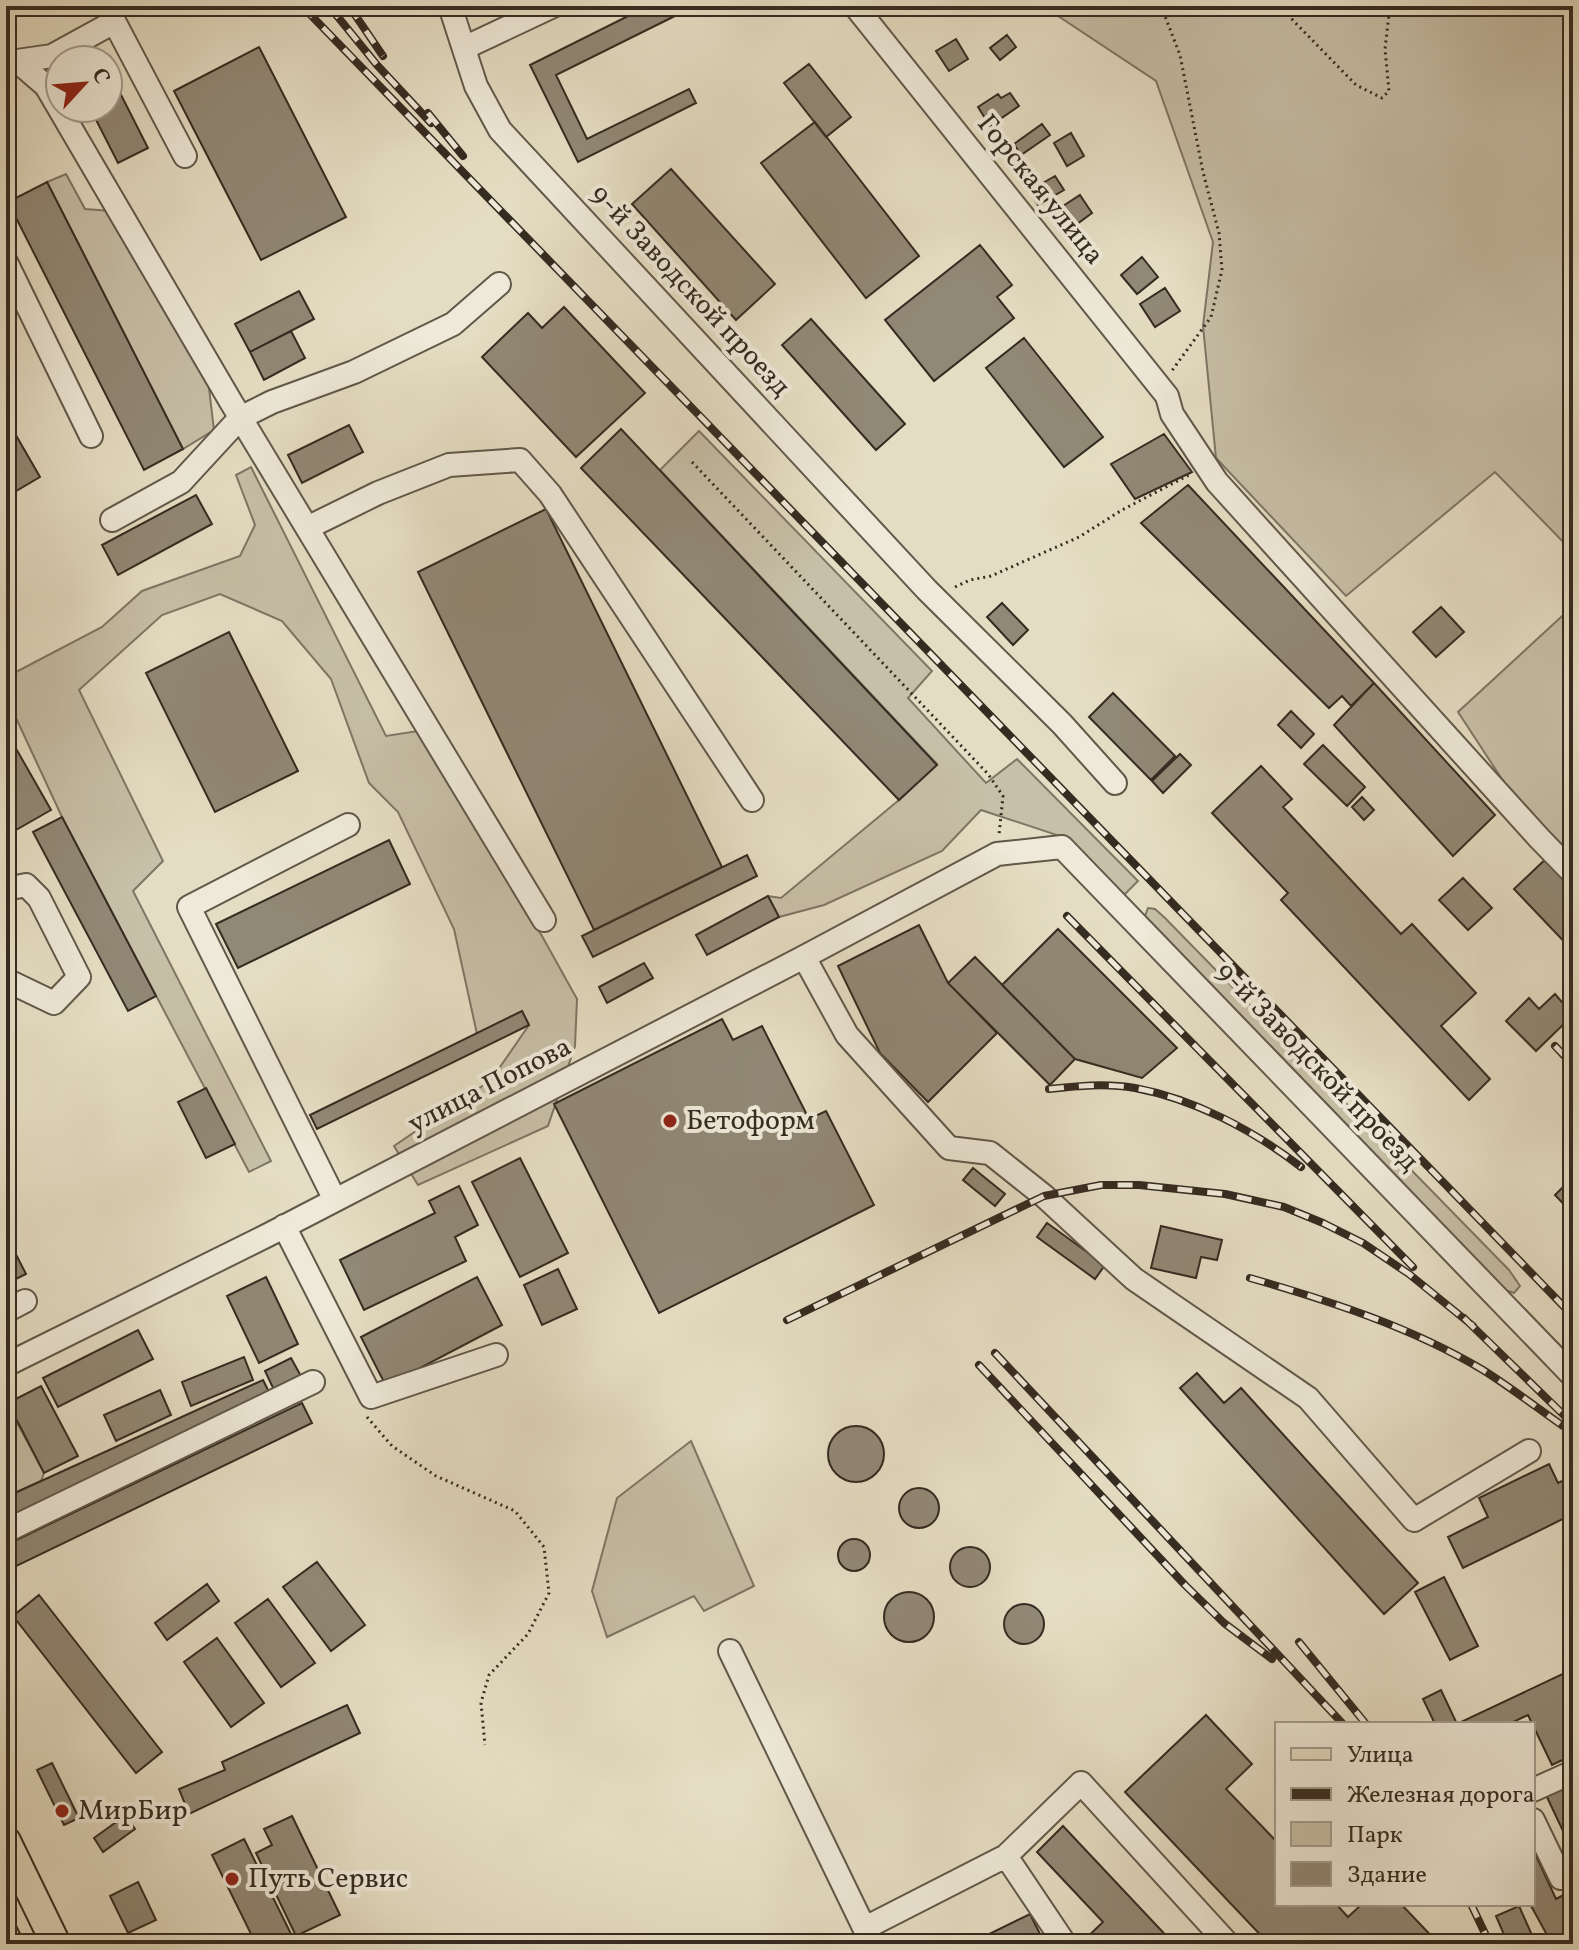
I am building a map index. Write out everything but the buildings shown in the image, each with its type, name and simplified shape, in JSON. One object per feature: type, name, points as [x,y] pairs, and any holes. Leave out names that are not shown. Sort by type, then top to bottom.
[{"type":"main road","points":[[6,1841],[56,1944]]},
{"type":"street","name":"9-й Заводской проезд","points":[[450,6],[476,86],[500,130],[927,590],[1062,724],[1115,783]]},
{"type":"street","points":[[464,48],[553,6]]},
{"type":"street","name":"Горская улица","points":[[855,6],[1170,405],[1217,482],[1573,873]]},
{"type":"street","points":[[12,61],[52,56],[110,14],[185,156]]},
{"type":"street","points":[[12,61],[46,86],[240,418],[544,920]]},
{"type":"street","points":[[6,262],[91,436]]},
{"type":"street","points":[[112,520],[181,482],[240,418],[272,402],[354,372],[453,324],[499,284]]},
{"type":"street","points":[[307,528],[378,493],[449,465],[520,460],[550,494],[752,800]]},
{"type":"street","points":[[335,1200],[189,907],[348,825]]},
{"type":"street","name":"9-й Заводской проезд","points":[[997,854],[1062,847],[1573,1376]]},
{"type":"street","name":"улица Попова","points":[[6,1365],[335,1200],[997,854]]},
{"type":"street","points":[[6,889],[26,885],[39,898],[79,977],[54,1003],[6,980]]},
{"type":"street","points":[[804,957],[847,1035],[949,1148],[990,1153],[1044,1196],[1134,1279],[1308,1398],[1414,1520],[1529,1451]]},
{"type":"street","points":[[284,1226],[371,1397],[496,1355]]},
{"type":"street","points":[[6,1531],[313,1382]]},
{"type":"street","points":[[730,1651],[868,1936],[1006,1856],[1081,1783],[1228,1944]]},
{"type":"street","points":[[1535,1789],[1573,1772]]},
{"type":"street","points":[[1535,1824],[1561,1878],[1573,1878]]},
{"type":"street","points":[[1006,1856],[1065,1944]]},
{"type":"path","points":[[1165,6],[1163,11],[1180,55],[1203,172],[1219,233],[1222,270],[1211,317],[1170,373],[1170,405]]},
{"type":"path","points":[[1279,6],[1356,85],[1382,98],[1389,91],[1385,49],[1390,6]]},
{"type":"path","points":[[692,462],[988,774],[1003,796],[997,854]]},
{"type":"path","points":[[955,587],[991,576],[1079,537],[1122,510],[1202,469],[1205,464]]},
{"type":"path","points":[[367,1417],[392,1446],[436,1476],[515,1511],[544,1547],[549,1593],[528,1634],[489,1675],[481,1703],[485,1745]]},
{"type":"green space","points":[[1043,6],[1573,6],[1573,552],[1495,472],[1346,596],[1216,458],[1203,326],[1213,242],[1156,81]]},
{"type":"green space","points":[[66,174],[85,209],[111,211],[208,380],[214,430],[183,449],[47,182]]},
{"type":"green space","points":[[699,431],[932,671],[908,698],[986,783],[1017,759],[1138,881],[1122,897],[1069,839],[981,810],[942,851],[824,905],[779,917],[768,896],[781,898],[899,800],[937,764],[660,470]]},
{"type":"green space","points":[[251,467],[386,736],[418,731],[577,999],[575,1046],[548,1126],[418,1185],[394,1146],[491,1080],[529,1025],[522,1011],[477,1034],[454,929],[398,812],[369,783],[331,679],[282,621],[220,594],[162,615],[79,690],[163,861],[133,891],[271,1161],[249,1172],[62,817],[10,705],[16,672],[102,627],[142,591],[240,556],[255,525],[236,475]]},
{"type":"green space","points":[[1573,606],[1573,877],[1551,854],[1458,712]]},
{"type":"green space","points":[[1148,908],[1155,909],[1165,918],[1509,1270],[1520,1286],[1514,1293],[1505,1290],[1145,916]]},
{"type":"green space","points":[[6,1402],[44,1473],[41,1481],[6,1497]]},
{"type":"green space","points":[[691,1441],[754,1586],[704,1611],[694,1596],[607,1637],[592,1591],[617,1498]]},
{"type":"tram line","points":[[6,1905],[25,1944]]},
{"type":"railway","points":[[302,6],[1573,1316]]},
{"type":"railway","points":[[329,6],[377,65],[431,123]]},
{"type":"railway","points":[[349,6],[383,56]]},
{"type":"railway","points":[[428,113],[463,156]]},
{"type":"railway","points":[[1067,916],[1413,1267]]},
{"type":"railway","points":[[1555,1046],[1573,1065]]},
{"type":"railway","points":[[1049,1089],[1124,1086],[1157,1093],[1222,1118],[1301,1167]]},
{"type":"railway","points":[[787,1320],[1044,1196],[1101,1185],[1139,1185],[1225,1194],[1284,1207],[1323,1223],[1363,1243],[1409,1274],[1473,1326]]},
{"type":"railway","points":[[1250,1278],[1340,1306],[1427,1341],[1483,1370],[1563,1426]]},
{"type":"railway","points":[[1464,1318],[1573,1424]]},
{"type":"railway","points":[[995,1353],[1341,1722]]},
{"type":"railway","points":[[979,1365],[1185,1585],[1224,1623],[1272,1659]]},
{"type":"railway","points":[[1299,1642],[1364,1722]]},
{"type":"railway","points":[[1472,1906],[1490,1944]]},
{"type":"place","name":"Бетоформ","points":[[670,1121]]},
{"type":"place","name":"МирБир","points":[[62,1811]]},
{"type":"place","name":"Путь Сервис","points":[[232,1879]]}]
